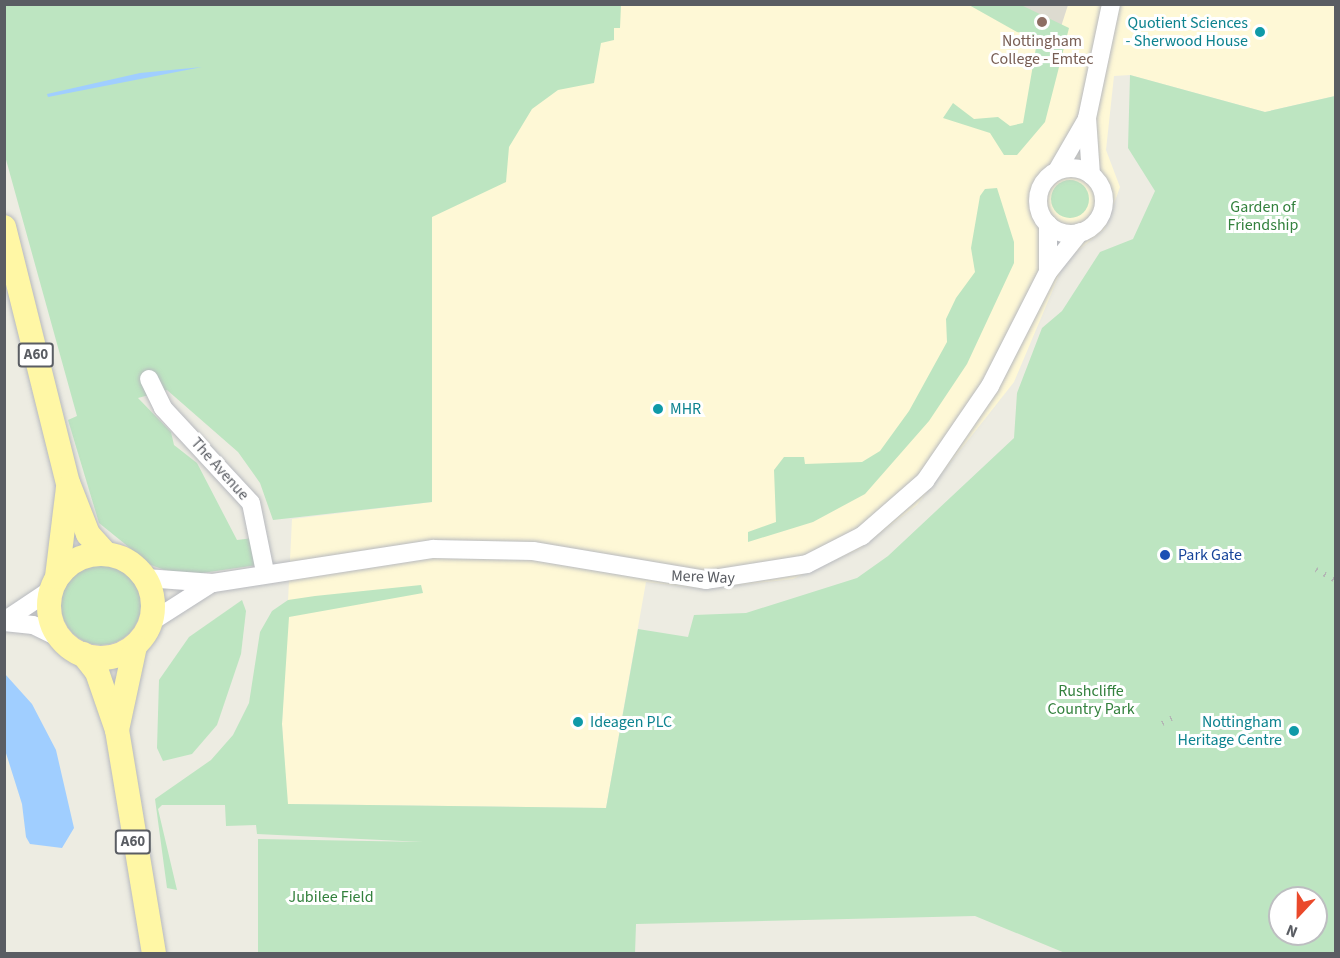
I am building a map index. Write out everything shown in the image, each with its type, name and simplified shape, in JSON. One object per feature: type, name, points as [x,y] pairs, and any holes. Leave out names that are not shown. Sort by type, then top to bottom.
[{"type":"main road","name":"A60","points":[[4,227],[68,483],[88,534],[106,554],[121,557],[146,578]]},
{"type":"main road","name":"A60","points":[[68,483],[55,583],[49,606],[60,638],[83,654],[97,672],[117,730],[154,954]]},
{"type":"main road","points":[[55,583],[70,564],[106,554]]},
{"type":"main road","points":[[146,578],[152,592],[151,622]]},
{"type":"main road","name":"A60","points":[[117,730],[135,646],[151,622]]},
{"type":"main road","points":[[83,654],[117,655],[135,646]]},
{"type":"street","points":[[1087,118],[1058,169],[1046,180],[1038,201],[1048,224],[1080,232],[1091,227],[1103,206],[1101,187],[1091,175],[1087,118],[1111,4]]},
{"type":"street","points":[[1058,169],[1091,175]]},
{"type":"street","name":"Mere Way","points":[[1048,224],[1048,272]]},
{"type":"street","name":"Mere Way","points":[[146,578],[213,582],[265,572],[433,549],[533,551],[706,580],[807,564],[862,536],[925,480],[990,386],[1048,272],[1080,232]]},
{"type":"street","name":"The Avenue","points":[[149,379],[163,408],[251,503],[265,572]]},
{"type":"street","name":"Mere Way","points":[[151,622],[213,582]]},
{"type":"street","points":[[4,621],[55,583]]},
{"type":"street","points":[[4,621],[33,626],[60,638]]},
{"type":"shaded area","points":[[545,5],[1335,5],[1335,96],[1265,112],[1130,75],[1114,76],[1106,150],[1120,187],[1105,229],[1065,261],[1014,382],[917,505],[860,549],[793,579],[703,589],[646,582],[606,808],[287,804],[282,724],[292,519],[432,502],[432,208]]},
{"type":"shaded area","name":"Nottingham College - Emtec","points":[[987,5],[1068,5],[1057,39]]},
{"type":"green space","points":[[5,5],[621,5],[620,28],[614,28],[614,40],[601,43],[594,83],[558,90],[532,109],[509,147],[506,182],[432,217],[432,502],[273,520],[260,483],[238,452],[167,390],[138,398],[171,432],[174,445],[197,463],[237,540],[253,538],[257,565],[181,576],[151,565],[99,523],[68,420],[77,416],[5,156]]},
{"type":"green space","points":[[969,5],[1021,5],[1069,28],[1045,122],[1017,155],[1004,155],[990,133],[943,118],[953,103],[974,119],[998,117],[1010,126],[1023,123],[1038,36],[1017,32]]},
{"type":"green space","name":"Rushcliffe Country Park","points":[[1130,75],[1265,112],[1335,96],[1335,953],[1065,953],[975,916],[636,924],[635,954],[189,953],[258,952],[258,839],[423,842],[257,834],[256,825],[226,826],[225,805],[162,805],[158,809],[177,890],[167,888],[155,799],[211,760],[233,735],[249,703],[260,632],[272,611],[288,600],[315,596],[421,585],[423,593],[289,617],[282,724],[288,804],[606,808],[638,629],[688,637],[694,615],[746,613],[857,578],[888,556],[1014,438],[1017,393],[1042,328],[1062,311],[1100,252],[1133,239],[1155,191],[1128,148]]},
{"type":"green space","points":[[1070,180],[1083,186],[1089,199],[1083,212],[1070,218],[1057,212],[1051,199],[1057,186]]},
{"type":"green space","points":[[997,188],[1014,242],[1014,263],[967,364],[929,421],[865,494],[813,522],[748,542],[748,532],[776,522],[774,470],[784,457],[804,457],[805,464],[862,462],[880,451],[909,411],[947,342],[946,319],[956,298],[975,272],[971,248],[980,196],[985,189]]},
{"type":"green space","points":[[101,565],[116,568],[129,577],[138,590],[141,605],[138,620],[129,633],[116,642],[101,645],[86,642],[73,633],[64,620],[61,605],[64,590],[73,577],[86,568]]},
{"type":"green space","points":[[242,600],[246,611],[241,654],[217,725],[192,754],[163,761],[157,748],[159,680],[189,637]]},
{"type":"water","points":[[202,67],[48,97],[47,94],[140,73]]},
{"type":"water","points":[[5,674],[32,704],[56,750],[74,828],[62,848],[30,844],[26,837],[22,804],[5,750]]},
{"type":"railway","points":[[1316,569],[1336,580]]},
{"type":"railway","points":[[1162,723],[1173,717]]},
{"type":"place","name":"Nottingham College - Emtec","points":[[1042,22]]},
{"type":"place","name":"Quotient Sciences - Sherwood House","points":[[1260,32]]},
{"type":"place","name":"MHR","points":[[658,409]]},
{"type":"place","name":"Park Gate","points":[[1165,555]]},
{"type":"place","name":"Ideagen PLC","points":[[578,722]]},
{"type":"place","name":"Nottingham Heritage Centre","points":[[1294,731]]},
{"type":"park label","name":"Garden of Friendship","points":[[1263,216]]},
{"type":"park label","name":"Jubilee Field","points":[[331,897]]}]
